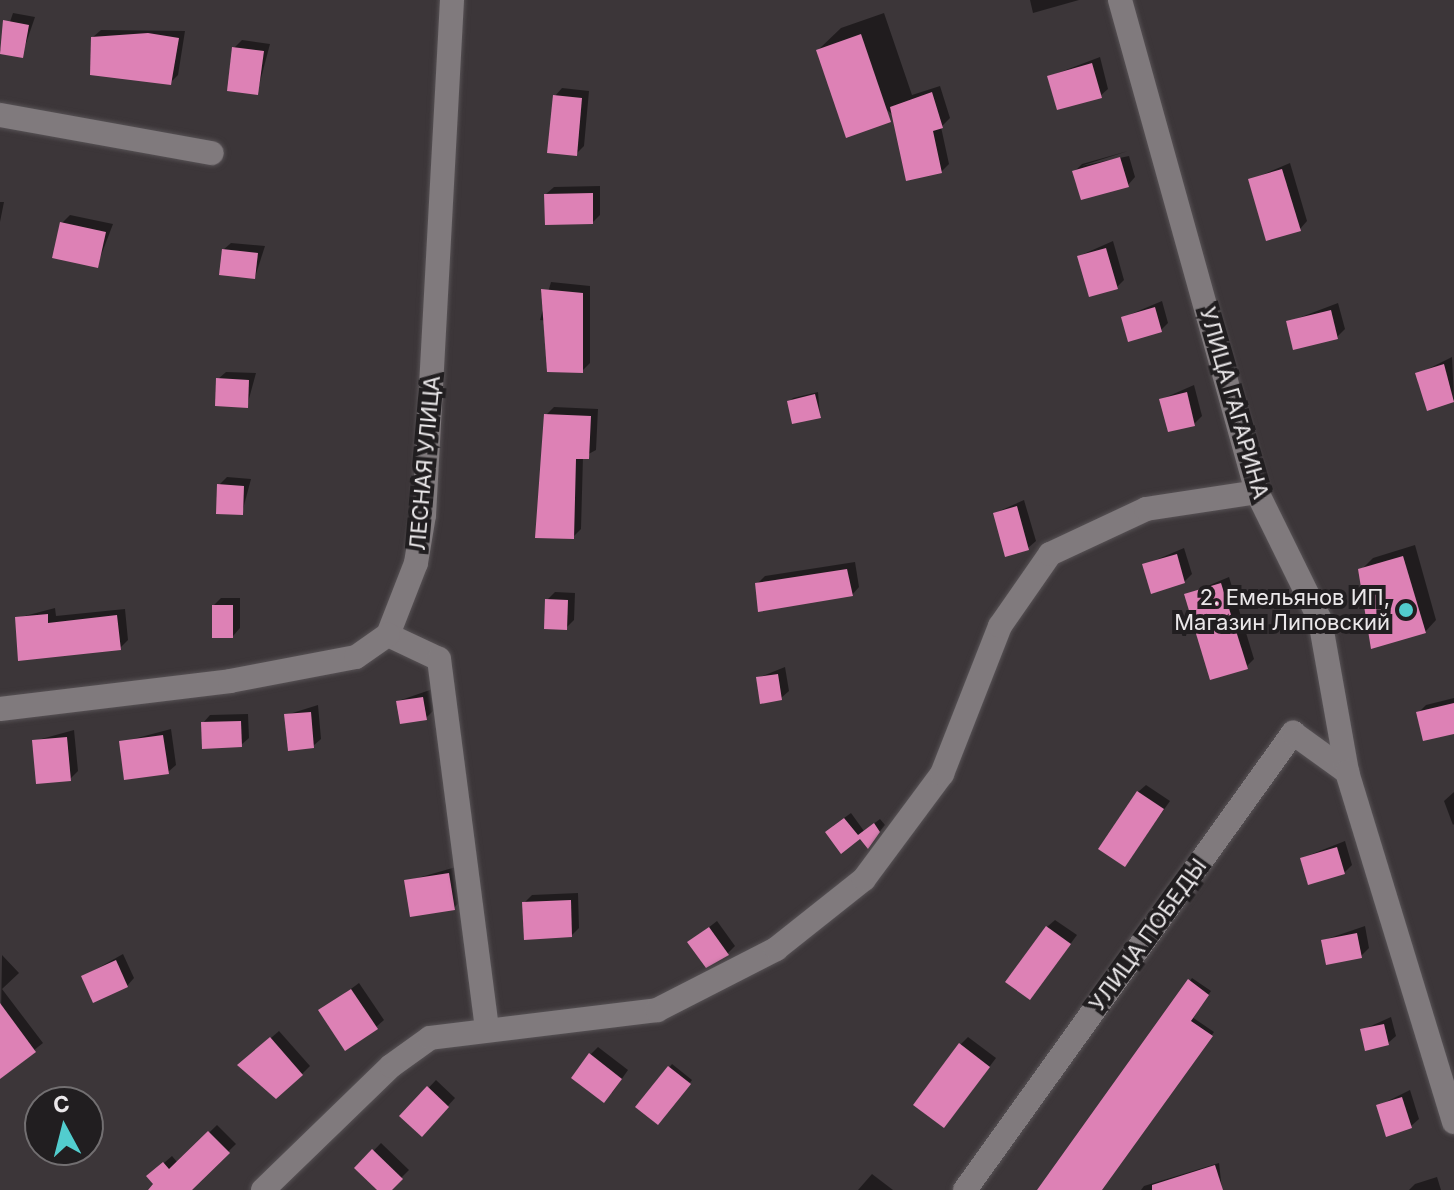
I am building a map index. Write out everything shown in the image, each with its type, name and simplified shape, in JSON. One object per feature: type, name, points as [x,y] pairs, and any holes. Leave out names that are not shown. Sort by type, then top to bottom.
[{"type":"street","name":"ЛЕСНАЯ УЛИЦА","points":[[388,635],[416,563],[424,515],[452,0]]},
{"type":"street","name":"УЛИЦА ГАГАРИНА","points":[[1120,0],[1257,492],[1320,620],[1347,772],[1454,1122]]},
{"type":"street","points":[[0,115],[212,153]]},
{"type":"street","points":[[263,1190],[391,1066],[430,1038],[657,1010],[776,949],[864,879],[942,774],[1000,626],[1050,554],[1097,526],[1146,509],[1257,492]]},
{"type":"street","points":[[0,709],[230,681],[356,657],[388,635],[439,659],[487,1029]]},
{"type":"street","name":"УЛИЦА ПОБЕДЫ","points":[[965,1190],[1293,733],[1347,772]]},
{"type":"building","points":[[3,20],[29,25],[23,58],[0,54]]},
{"type":"building","points":[[148,33],[179,38],[171,85],[90,75],[91,37]]},
{"type":"building","points":[[861,34],[891,122],[846,138],[816,50]]},
{"type":"building","points":[[232,47],[264,51],[258,95],[227,91]]},
{"type":"building","points":[[1092,63],[1102,98],[1057,110],[1047,76]]},
{"type":"building","points":[[932,92],[943,128],[933,131],[942,173],[906,181],[890,107]]},
{"type":"building","points":[[553,95],[582,98],[577,156],[547,153]]},
{"type":"building","points":[[1120,157],[1129,187],[1081,200],[1072,171]]},
{"type":"building","points":[[1282,169],[1301,231],[1266,241],[1248,179]]},
{"type":"building","points":[[593,193],[593,224],[545,225],[544,194]]},
{"type":"building","points":[[60,222],[106,232],[98,268],[52,258]]},
{"type":"building","points":[[1106,248],[1118,289],[1089,297],[1077,256]]},
{"type":"building","points":[[222,249],[258,253],[255,279],[219,275]]},
{"type":"building","points":[[541,289],[583,293],[583,373],[547,372]]},
{"type":"building","points":[[1155,307],[1162,332],[1128,342],[1121,317]]},
{"type":"building","points":[[1331,310],[1338,339],[1293,350],[1286,321]]},
{"type":"building","points":[[1444,364],[1454,402],[1427,411],[1415,373]]},
{"type":"building","points":[[216,378],[249,380],[248,408],[215,406]]},
{"type":"building","points":[[1187,392],[1195,426],[1168,432],[1159,399]]},
{"type":"building","points":[[815,394],[821,418],[792,424],[787,401]]},
{"type":"building","points":[[544,414],[591,416],[589,459],[576,459],[574,539],[535,538]]},
{"type":"building","points":[[217,484],[244,486],[243,515],[216,514]]},
{"type":"building","points":[[1017,506],[1029,550],[1005,557],[993,513]]},
{"type":"building","points":[[1177,554],[1185,583],[1151,594],[1142,564]]},
{"type":"building","points":[[1403,556],[1426,633],[1371,649],[1358,569]]},
{"type":"building","points":[[847,569],[853,596],[758,612],[755,583]]},
{"type":"building","points":[[1221,583],[1248,669],[1210,680],[1184,594]]},
{"type":"building","points":[[545,599],[568,600],[567,630],[544,629]]},
{"type":"building","points":[[212,605],[233,605],[233,638],[212,638]]},
{"type":"building","points":[[48,614],[48,623],[117,615],[121,650],[18,661],[15,617]]},
{"type":"building","points":[[778,674],[782,700],[760,704],[756,677]]},
{"type":"building","points":[[423,697],[427,720],[400,724],[396,701]]},
{"type":"building","points":[[1454,703],[1454,734],[1423,741],[1416,712]]},
{"type":"building","points":[[311,712],[314,748],[288,751],[284,714]]},
{"type":"building","points":[[241,721],[242,747],[202,749],[201,722]]},
{"type":"building","points":[[163,735],[169,774],[124,780],[119,741]]},
{"type":"building","points":[[67,737],[71,781],[36,784],[32,740]]},
{"type":"building","points":[[1137,791],[1164,809],[1125,867],[1098,849]]},
{"type":"building","points":[[844,818],[858,835],[874,823],[880,832],[868,849],[860,839],[841,854],[825,832]]},
{"type":"building","points":[[1337,847],[1345,874],[1308,885],[1300,858]]},
{"type":"building","points":[[449,873],[455,910],[410,917],[404,880]]},
{"type":"building","points":[[571,900],[572,937],[524,940],[522,902]]},
{"type":"building","points":[[1046,926],[1071,944],[1030,1000],[1005,982]]},
{"type":"building","points":[[709,927],[729,955],[706,968],[687,942]]},
{"type":"building","points":[[1357,933],[1362,958],[1326,965],[1321,940]]},
{"type":"building","points":[[116,960],[128,987],[93,1003],[81,976]]},
{"type":"building","points":[[1188,979],[1209,995],[1191,1021],[1213,1036],[1102,1190],[1037,1190]]},
{"type":"building","points":[[351,989],[378,1029],[345,1051],[318,1010]]},
{"type":"building","points":[[0,1003],[36,1052],[0,1079]]},
{"type":"building","points":[[1384,1024],[1389,1045],[1365,1051],[1360,1029]]},
{"type":"building","points":[[270,1037],[303,1075],[276,1099],[237,1065]]},
{"type":"building","points":[[959,1043],[990,1067],[944,1128],[913,1105]]},
{"type":"building","points":[[589,1053],[622,1079],[604,1103],[571,1078]]},
{"type":"building","points":[[668,1066],[691,1084],[658,1125],[635,1107]]},
{"type":"building","points":[[427,1086],[449,1107],[422,1137],[399,1116]]},
{"type":"building","points":[[1402,1097],[1412,1128],[1386,1137],[1376,1105]]},
{"type":"building","points":[[208,1131],[230,1153],[192,1190],[148,1190],[153,1184],[146,1176],[163,1162],[169,1169]]},
{"type":"building","points":[[372,1149],[403,1179],[392,1190],[377,1190],[354,1168]]},
{"type":"building","points":[[1215,1165],[1223,1190],[1152,1190],[1152,1185]]},
{"type":"place","name":"2. Емельянов ИП, Магазин Липовский","points":[[1406,610]]}]
